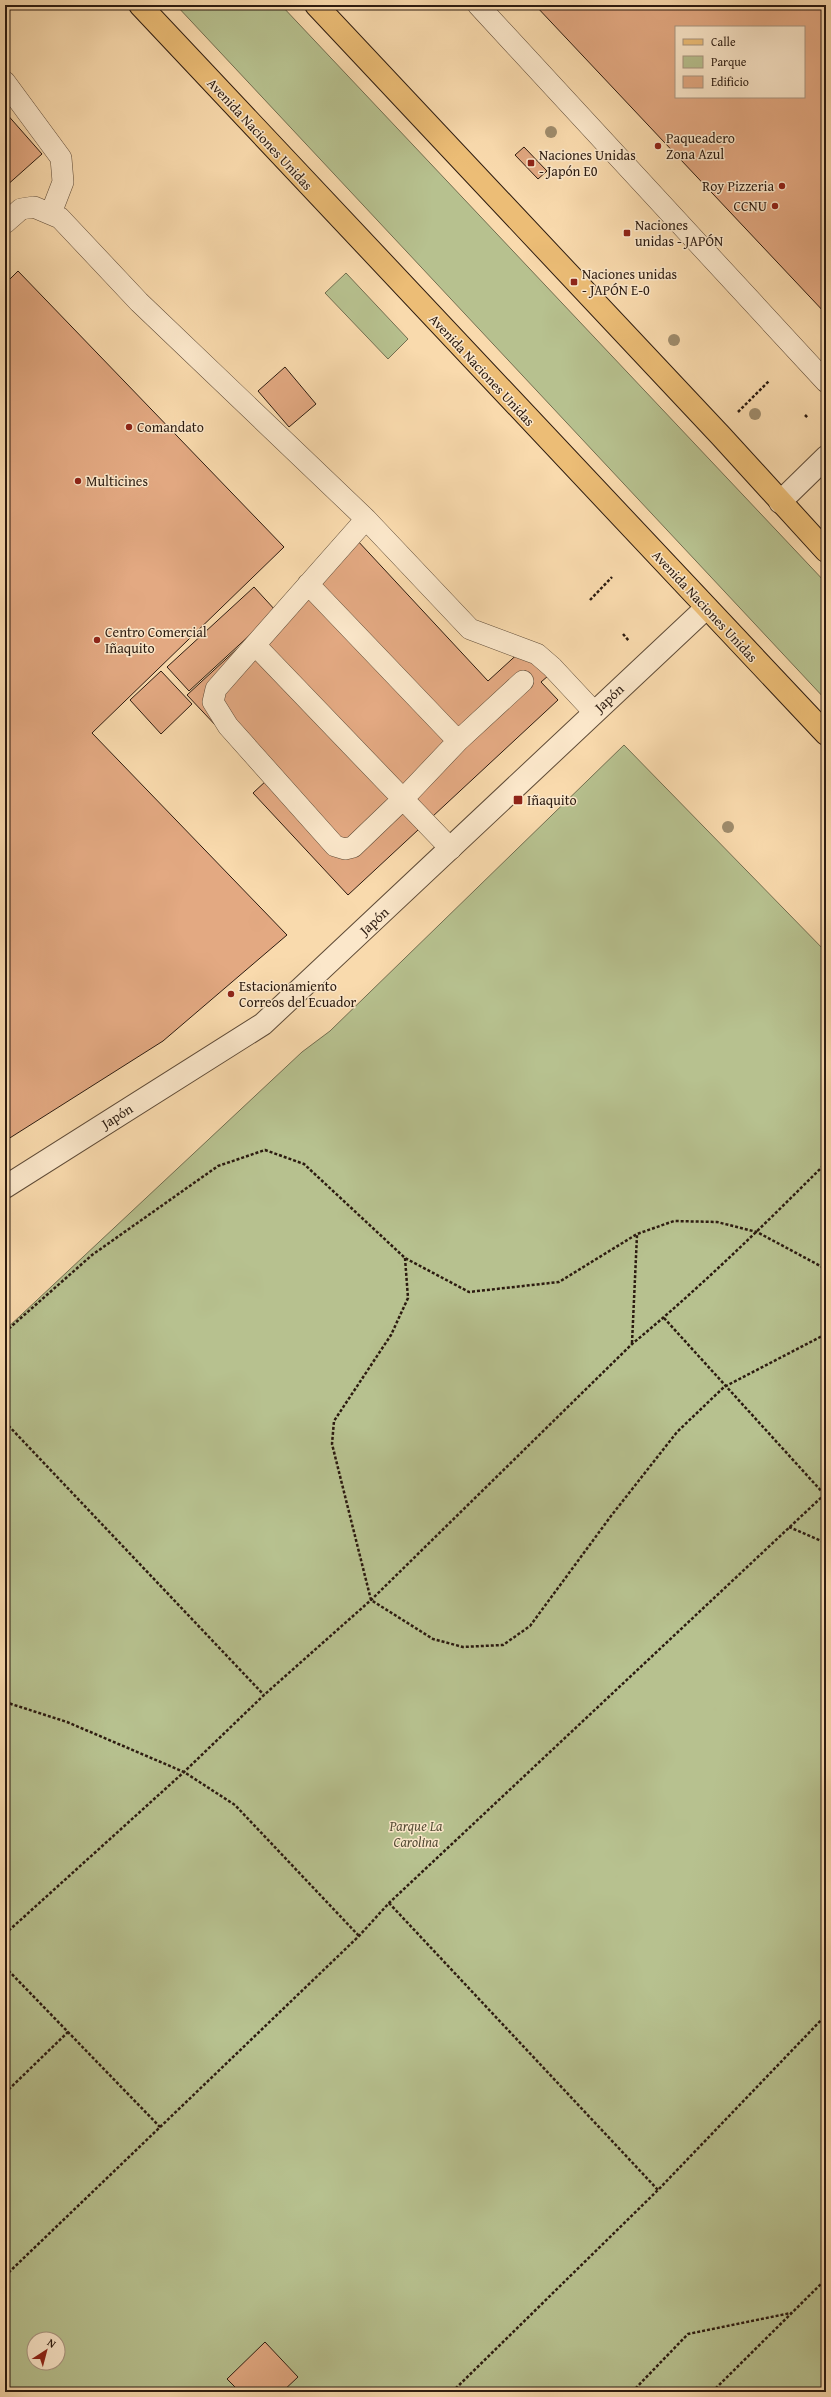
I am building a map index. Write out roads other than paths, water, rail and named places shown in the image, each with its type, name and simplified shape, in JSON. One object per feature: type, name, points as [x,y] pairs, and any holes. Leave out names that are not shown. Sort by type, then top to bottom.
[{"type":"main road","name":"Avenida Naciones Unidas","points":[[140,5],[826,734]]},
{"type":"main road","points":[[316,5],[721,436],[826,551]]},
{"type":"street","points":[[780,502],[826,457]]},
{"type":"street","name":"Japón","points":[[5,1187],[263,1024],[706,608]]},
{"type":"lane","points":[[478,5],[826,382]]},
{"type":"lane","points":[[5,82],[61,158],[63,182],[51,213]]},
{"type":"lane","points":[[5,223],[21,209],[34,207],[60,218],[139,302],[366,519],[470,629],[537,654],[552,667],[594,712]]},
{"type":"lane","points":[[366,519],[216,689],[213,702],[228,726],[335,846],[345,849],[353,847],[403,799],[458,741],[523,681]]},
{"type":"lane","points":[[308,584],[458,741]]},
{"type":"lane","points":[[255,645],[451,849]]},
{"type":"place","name":"Paqueadero Zona Azul","points":[[658,146]]},
{"type":"place","name":"Naciones Unidas - Japón E0","points":[[531,163]]},
{"type":"place","name":"Roy Pizzeria","points":[[782,186]]},
{"type":"place","name":"CCNU","points":[[775,206]]},
{"type":"place","name":"Naciones unidas - JAPÓN","points":[[627,233]]},
{"type":"place","name":"Naciones unidas - JAPÓN E-0","points":[[574,282]]},
{"type":"place","name":"Comandato","points":[[129,427]]},
{"type":"place","name":"Multicines","points":[[78,481]]},
{"type":"place","name":"Centro Comercial Iñaquito","points":[[97,640]]},
{"type":"place","name":"Iñaquito","points":[[518,800]]},
{"type":"place","name":"Estacionamiento Correos del Ecuador","points":[[231,994]]},
{"type":"park label","name":"Parque La Carolina","points":[[416,1834]]}]
